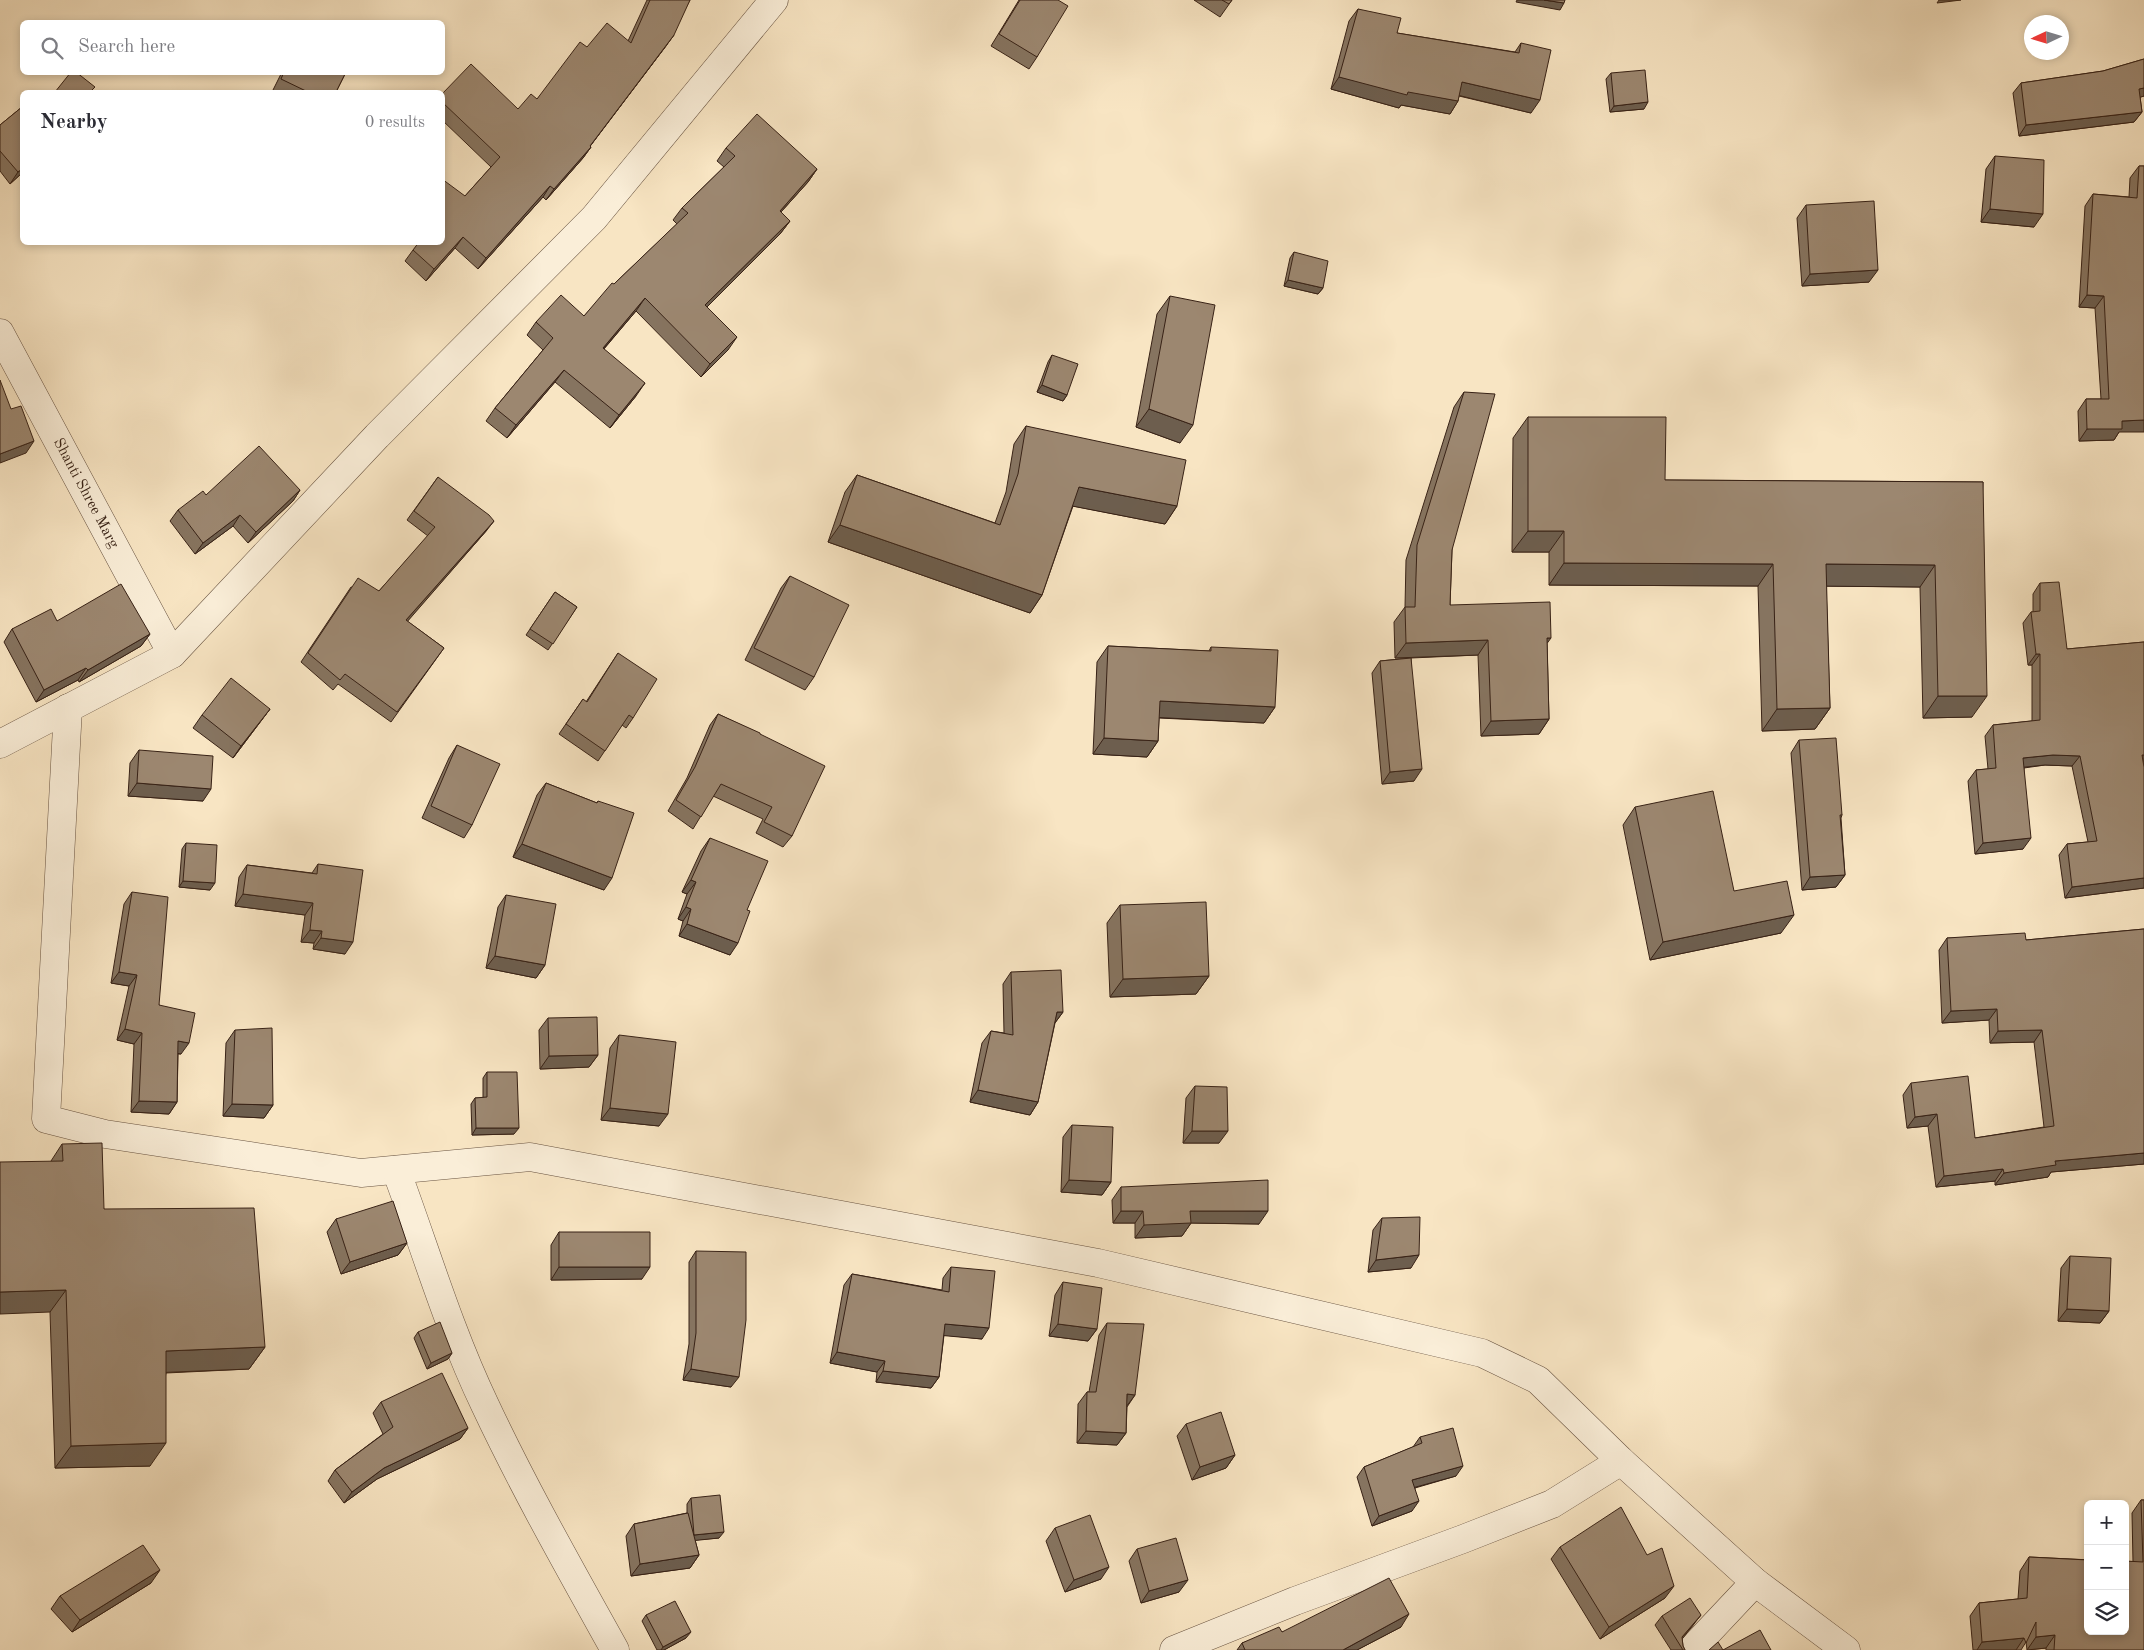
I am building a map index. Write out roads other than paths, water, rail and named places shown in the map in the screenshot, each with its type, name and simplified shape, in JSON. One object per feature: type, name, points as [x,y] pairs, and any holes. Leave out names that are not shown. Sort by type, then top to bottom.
[{"type":"street","points":[[0,744],[172,654],[377,436],[594,218],[774,0]]},
{"type":"street","name":"Shanti Shree Marg","points":[[0,333],[172,654]]},
{"type":"street","points":[[68,708],[46,1119],[105,1134],[361,1173],[530,1157],[1098,1263],[1482,1353],[1538,1380],[1621,1461],[1755,1582],[1846,1650]]},
{"type":"street","points":[[396,1170],[457,1338],[484,1404],[566,1563],[615,1650]]},
{"type":"street","points":[[1174,1650],[1295,1601],[1552,1504],[1621,1461]]},
{"type":"street","points":[[1691,1650],[1755,1582]]}]
